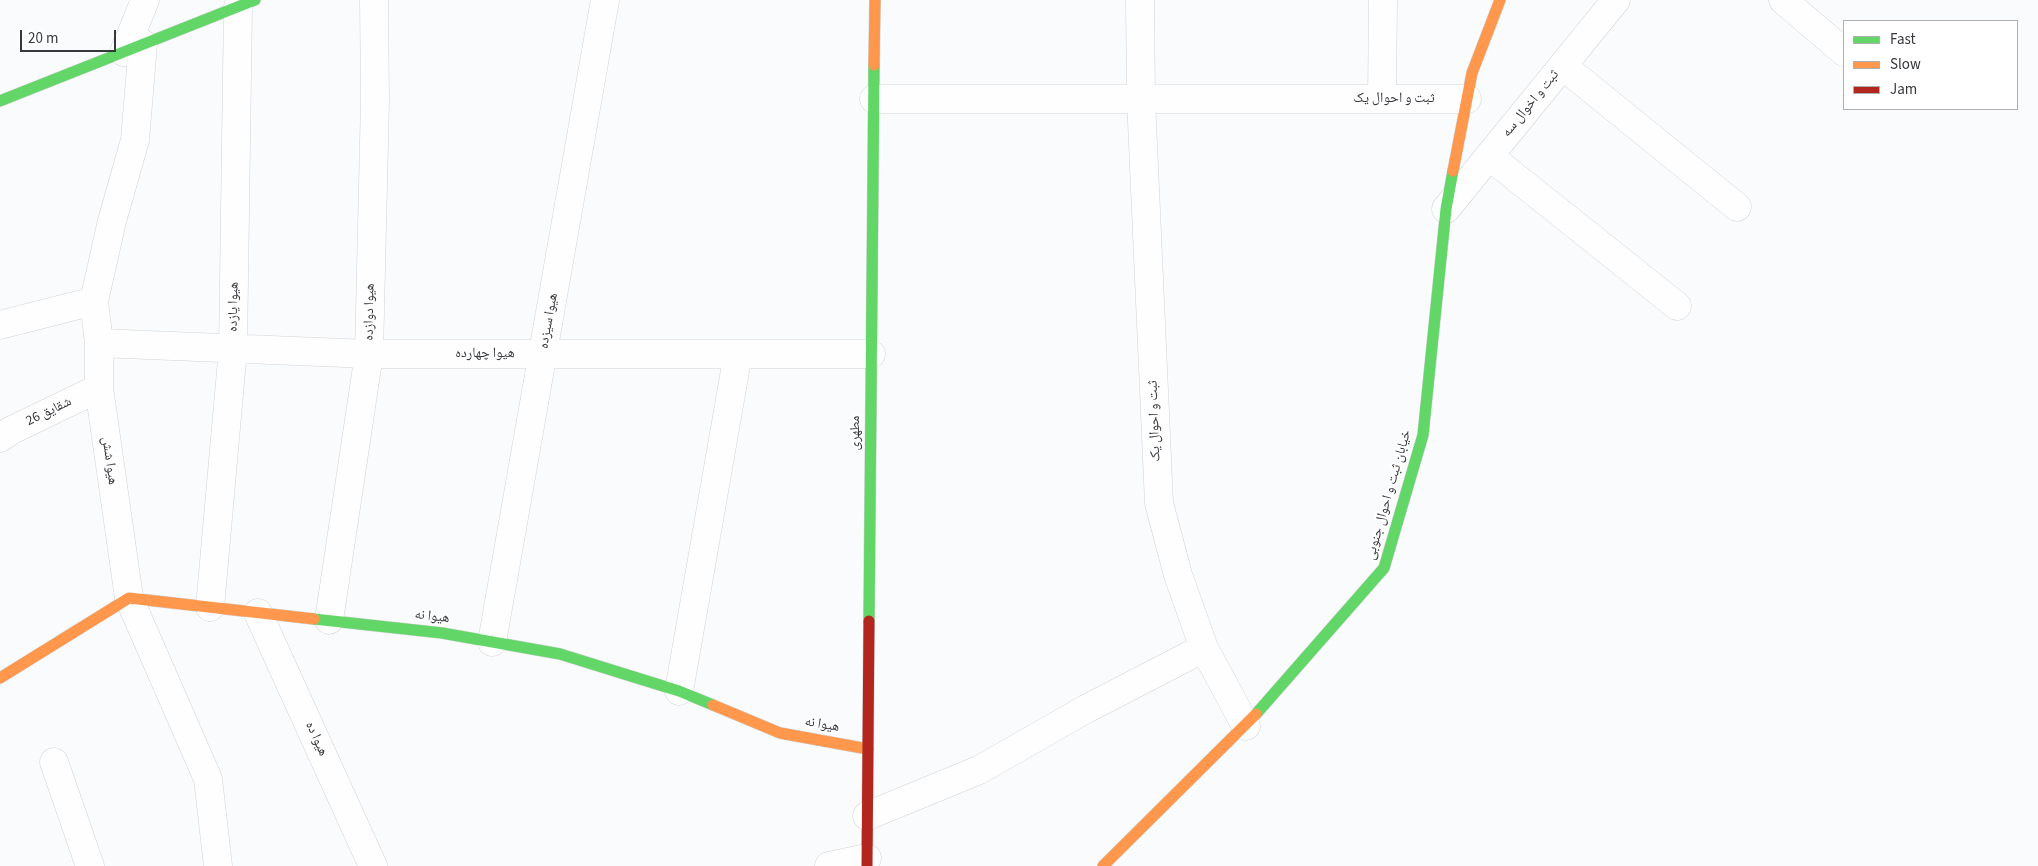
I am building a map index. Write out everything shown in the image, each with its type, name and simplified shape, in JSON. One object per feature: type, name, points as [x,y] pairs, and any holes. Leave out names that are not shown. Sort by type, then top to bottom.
[{"type":"street","name":"هیوا شش","points":[[145,0],[133,48],[135,140],[112,221],[94,301],[99,343],[99,388],[129,598],[208,779],[218,866]]},
{"type":"street","name":"هیوا دوازده","points":[[329,620],[369,354],[375,100],[374,0]]},
{"type":"street","name":"هیوا سیزده","points":[[492,642],[605,0]]},
{"type":"street","name":"مطهری","points":[[867,862],[875,0]]},
{"type":"street","name":"ثبت و احوال یک","points":[[1140,0],[1141,99],[1159,503],[1178,575],[1204,648],[1246,726]]},
{"type":"street","points":[[1382,0],[1382,99]]},
{"type":"street","name":"خیابان ثبت و احوال جنوبی","points":[[1103,866],[1246,726],[1384,568],[1423,436],[1446,209],[1466,99],[1472,72],[1500,0]]},
{"type":"street","name":"ثبت و اخوال سه","points":[[1446,209],[1616,0]]},
{"type":"street","points":[[1783,0],[1843,51]]},
{"type":"street","points":[[0,101],[246,4]]},
{"type":"street","name":"هیوا یازده","points":[[210,607],[233,348],[246,4]]},
{"type":"street","points":[[1562,66],[1737,207]]},
{"type":"street","name":"ثبت و احوال یک","points":[[874,99],[1466,99]]},
{"type":"street","points":[[1489,156],[1678,306]]},
{"type":"street","points":[[0,325],[94,301]]},
{"type":"street","name":"هیوا چهارده","points":[[99,343],[369,354],[872,354]]},
{"type":"street","points":[[679,691],[738,354]]},
{"type":"street","name":"شقایق 26","points":[[0,438],[10,431],[99,388]]},
{"type":"street","points":[[0,678],[129,598]]},
{"type":"street","name":"هیوا نه","points":[[129,598],[442,633],[560,654],[679,691],[780,733],[868,749]]},
{"type":"street","name":"هیوا ده","points":[[258,613],[373,866]]},
{"type":"street","points":[[868,816],[979,770],[1086,708],[1204,648]]},
{"type":"street","points":[[54,762],[90,866]]},
{"type":"street","points":[[829,866],[867,862]]},
{"type":"traffic: fast","points":[[0,101],[255,0]]},
{"type":"traffic: fast","points":[[869,621],[874,65]]},
{"type":"traffic: fast","points":[[1256,714],[1384,568],[1423,435],[1446,209],[1453,171]]},
{"type":"traffic: fast","points":[[314,619],[442,633],[560,654],[679,691],[713,705]]},
{"type":"traffic: slow","points":[[874,65],[875,0]]},
{"type":"traffic: slow","points":[[1453,171],[1472,73],[1500,0]]},
{"type":"traffic: slow","points":[[0,678],[129,598],[314,619]]},
{"type":"traffic: slow","points":[[713,705],[780,733],[868,749]]},
{"type":"traffic: slow","points":[[1103,866],[1256,714]]},
{"type":"traffic: jam","points":[[867,866],[869,621]]}]
